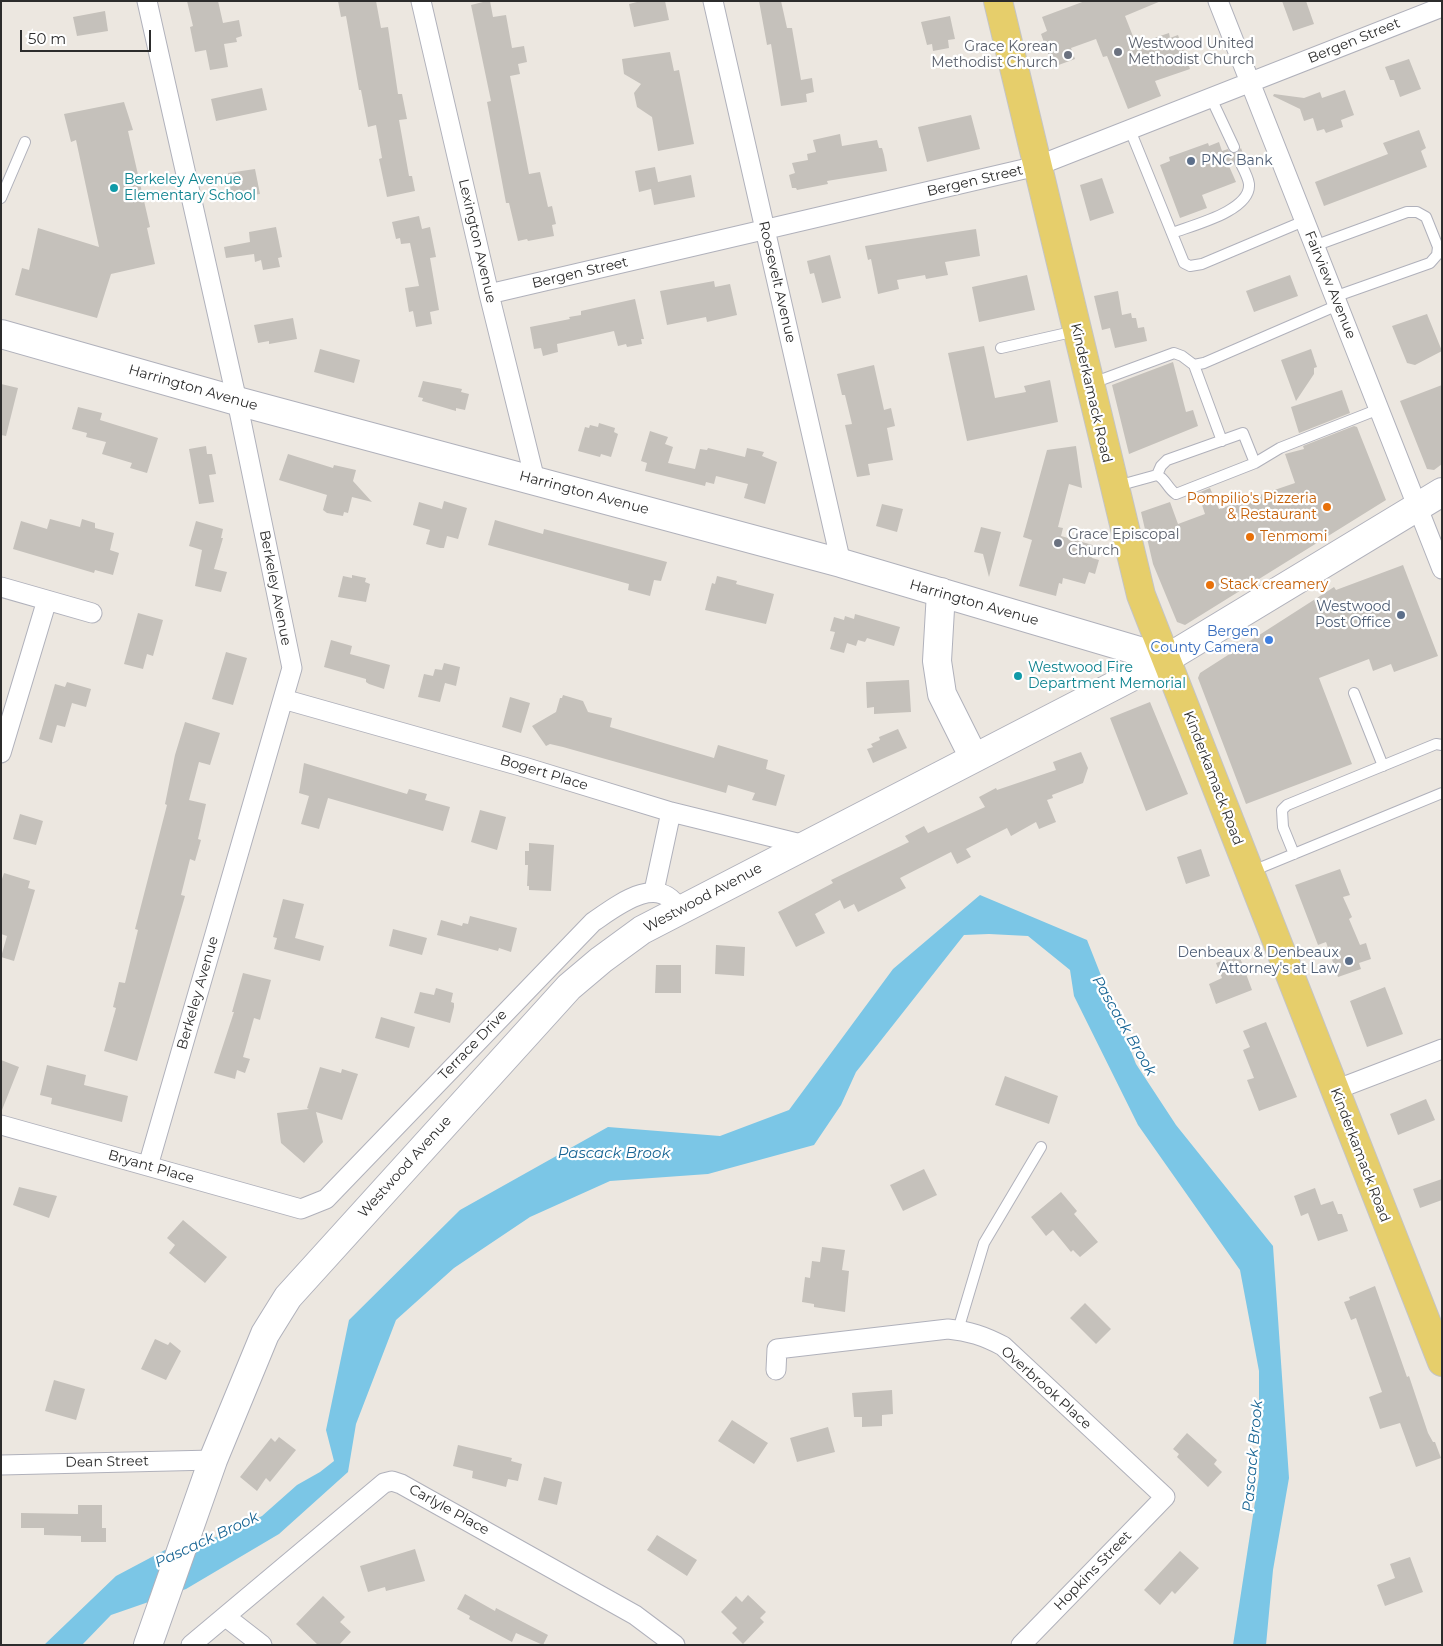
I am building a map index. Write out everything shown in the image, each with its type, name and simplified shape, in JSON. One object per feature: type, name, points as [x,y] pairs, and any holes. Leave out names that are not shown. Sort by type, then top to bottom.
[{"type":"main road","name":"Kinderkamack Road","points":[[998,1],[1141,595],[1442,1362]]},
{"type":"street","name":"Berkeley Avenue","points":[[147,1],[237,401],[292,668],[148,1166]]},
{"type":"street","name":"Lexington Avenue","points":[[422,1],[489,294],[535,480]]},
{"type":"street","name":"Roosevelt Avenue","points":[[713,1],[841,564]]},
{"type":"street","name":"Fairview Avenue","points":[[1218,1],[1442,569]]},
{"type":"street","name":"Bergen Street","points":[[489,294],[1037,166],[1442,6]]},
{"type":"street","name":"Harrington Avenue","points":[[1,334],[237,401],[841,564],[1166,659]]},
{"type":"street","name":"Westwood Avenue","points":[[148,1645],[213,1460],[265,1334],[288,1297],[569,987],[601,960],[642,930],[1166,659],[1442,492]]},
{"type":"street","points":[[1,587],[92,613]]},
{"type":"street","points":[[941,592],[937,661],[942,694],[974,758]]},
{"type":"street","points":[[1,753],[47,600]]},
{"type":"street","name":"Bogert Place","points":[[283,699],[524,767],[671,812],[805,845]]},
{"type":"street","points":[[671,812],[654,891],[665,894],[674,900],[679,910]]},
{"type":"street","name":"Terrace Drive","points":[[301,1210],[326,1199],[593,922],[617,906],[654,891]]},
{"type":"street","points":[[1335,1090],[1442,1049]]},
{"type":"street","name":"Bryant Place","points":[[1,1125],[301,1210]]},
{"type":"street","name":"Overbrook Place","points":[[776,1370],[777,1349],[948,1329],[985,1336],[1003,1346],[1165,1498]]},
{"type":"street","name":"Dean Street","points":[[1,1464],[213,1460]]},
{"type":"street","name":"Carlyle Place","points":[[191,1645],[384,1483],[392,1481],[401,1484],[635,1615],[675,1645]]},
{"type":"street","name":"Hopkins Street","points":[[1021,1645],[1165,1498]]},
{"type":"street","points":[[226,1617],[262,1645]]},
{"type":"lane","points":[[1211,98],[1234,147]]},
{"type":"lane","points":[[1130,130],[1184,263],[1190,266],[1202,264],[1304,221]]},
{"type":"lane","points":[[1,198],[25,142]]},
{"type":"lane","points":[[1172,233],[1236,207],[1246,198],[1249,183],[1240,162]]},
{"type":"lane","points":[[1194,365],[1204,363],[1336,301],[1430,263],[1436,255],[1438,247],[1426,217],[1417,212],[1407,212],[1314,246]]},
{"type":"lane","points":[[1002,348],[1076,331]]},
{"type":"lane","points":[[1089,384],[1174,353],[1182,356],[1194,365],[1222,441]]},
{"type":"lane","points":[[1114,487],[1157,475],[1163,478],[1169,490],[1176,494],[1255,463],[1280,448],[1379,410]]},
{"type":"lane","points":[[1157,475],[1161,466],[1167,460],[1243,433],[1255,463]]},
{"type":"lane","points":[[1354,693],[1383,766]]},
{"type":"lane","points":[[1294,854],[1283,827],[1282,810],[1287,805],[1436,744],[1442,745]]},
{"type":"lane","points":[[1250,872],[1442,793]]},
{"type":"lane","points":[[958,1330],[984,1243],[1041,1147]]},
{"type":"water","name":"Pascack Brook","points":[[980,895],[1087,940],[1136,1064],[1176,1125],[1273,1246],[1289,1478],[1273,1570],[1266,1645],[1233,1645],[1259,1476],[1259,1371],[1240,1270],[1138,1125],[1074,996],[1070,970],[1028,936],[989,934],[964,935],[856,1072],[841,1105],[814,1145],[708,1174],[610,1181],[530,1217],[454,1268],[396,1320],[356,1424],[348,1472],[279,1534],[186,1589],[111,1615],[82,1645],[44,1645],[116,1576],[165,1550],[200,1543],[262,1516],[297,1485],[320,1472],[334,1461],[326,1430],[349,1320],[460,1210],[608,1127],[720,1136],[789,1110],[893,969]]},
{"type":"building","points":[[187,1],[218,1],[223,23],[239,20],[242,36],[236,38],[237,42],[224,44],[228,67],[210,70],[206,50],[195,52],[190,27],[193,26]]},
{"type":"building","points":[[338,1],[376,1],[381,28],[388,27],[398,94],[402,94],[407,119],[399,120],[409,176],[412,176],[415,191],[387,197],[379,159],[382,158],[376,125],[368,127],[361,90],[359,90],[346,16],[341,17]]},
{"type":"building","points":[[490,1],[493,17],[506,15],[512,48],[524,46],[527,62],[518,64],[520,74],[510,76],[529,174],[540,172],[548,207],[552,206],[556,224],[552,225],[554,236],[518,241],[509,203],[506,203],[487,102],[491,101],[471,5]]},
{"type":"building","points":[[641,1],[665,1],[669,20],[634,27],[629,4]]},
{"type":"building","points":[[759,1],[781,1],[787,28],[792,28],[801,80],[812,78],[814,92],[806,94],[807,102],[781,106],[771,44],[767,45]]},
{"type":"building","name":"Westwood United Methodist Church","points":[[1085,1],[1161,1],[1125,16],[1136,44],[1169,33],[1170,38],[1178,35],[1190,69],[1155,81],[1161,96],[1128,109],[1107,56],[1103,57],[1096,39],[1071,48],[1075,59],[1053,67],[1041,34],[1047,31],[1042,17]]},
{"type":"building","points":[[1282,1],[1306,1],[1314,24],[1293,31]]},
{"type":"building","points":[[105,11],[108,31],[77,36],[73,17]]},
{"type":"building","points":[[950,16],[955,39],[948,40],[949,48],[933,51],[932,44],[927,45],[921,22]]},
{"type":"building","points":[[670,52],[674,71],[679,70],[694,144],[658,151],[652,117],[637,107],[634,93],[641,84],[624,74],[622,59]]},
{"type":"building","points":[[1409,59],[1421,89],[1400,97],[1394,80],[1390,80],[1385,67]]},
{"type":"building","points":[[262,88],[267,110],[216,121],[211,99]]},
{"type":"building","points":[[1345,90],[1354,115],[1341,120],[1343,127],[1326,133],[1324,129],[1317,131],[1313,118],[1304,121],[1300,109],[1273,96],[1274,94],[1304,98],[1320,92],[1322,98]]},
{"type":"building","name":"Berkeley Avenue Elementary School","points":[[124,102],[133,130],[128,131],[150,227],[147,228],[155,264],[111,274],[97,318],[15,295],[22,268],[29,270],[38,228],[99,247],[76,140],[71,142],[64,114]]},
{"type":"building","points":[[971,115],[980,149],[927,162],[918,127]]},
{"type":"building","points":[[1419,130],[1426,148],[1421,151],[1427,167],[1324,206],[1315,182],[1388,154],[1383,143]]},
{"type":"building","points":[[840,134],[842,146],[877,140],[879,148],[882,148],[887,171],[827,181],[828,184],[797,190],[792,188],[789,175],[795,173],[792,163],[808,160],[807,154],[816,152],[813,140]]},
{"type":"building","points":[[1219,142],[1222,151],[1228,149],[1230,153],[1236,153],[1241,148],[1244,156],[1236,156],[1234,164],[1229,166],[1236,182],[1202,195],[1207,208],[1180,218],[1160,165],[1170,161],[1169,157],[1208,143],[1209,146]]},
{"type":"building","points":[[655,167],[658,182],[691,175],[695,197],[654,205],[651,189],[639,192],[635,171]]},
{"type":"building","points":[[255,169],[260,194],[232,198],[228,173]]},
{"type":"building","points":[[1102,178],[1114,213],[1090,221],[1080,185]]},
{"type":"building","points":[[419,216],[422,229],[430,227],[436,257],[430,258],[439,310],[430,312],[432,324],[416,327],[413,311],[409,312],[405,288],[419,286],[410,243],[401,244],[400,238],[396,239],[392,222]]},
{"type":"building","points":[[276,227],[282,257],[278,258],[280,267],[263,270],[261,260],[255,262],[254,254],[226,258],[224,247],[250,242],[249,232]]},
{"type":"building","points":[[976,229],[980,256],[945,262],[948,275],[926,279],[925,275],[897,280],[899,289],[878,294],[871,259],[868,260],[865,246]]},
{"type":"building","points":[[830,255],[841,298],[822,303],[814,273],[810,274],[807,261]]},
{"type":"building","points":[[1027,275],[1035,310],[979,322],[972,287]]},
{"type":"building","points":[[1290,275],[1298,296],[1254,312],[1246,291]]},
{"type":"building","points":[[714,281],[715,287],[730,284],[737,315],[707,322],[706,317],[667,325],[660,291]]},
{"type":"building","points":[[1118,291],[1122,315],[1131,313],[1132,318],[1136,318],[1138,328],[1144,327],[1147,341],[1115,348],[1110,328],[1102,330],[1094,296]]},
{"type":"building","points":[[635,299],[644,339],[641,339],[642,344],[627,347],[626,344],[618,346],[614,331],[557,344],[558,352],[543,356],[541,348],[534,349],[530,327],[570,319],[569,317],[581,315],[581,311]]},
{"type":"building","points":[[1427,314],[1442,351],[1415,365],[1407,363],[1392,326]]},
{"type":"building","points":[[293,318],[297,339],[269,344],[269,341],[258,343],[254,325]]},
{"type":"building","points":[[984,346],[995,398],[1026,392],[1024,386],[1050,380],[1058,422],[967,441],[948,353]]},
{"type":"building","points":[[320,349],[360,360],[354,383],[314,372]]},
{"type":"building","points":[[1311,349],[1317,367],[1314,368],[1314,374],[1296,401],[1281,360]]},
{"type":"building","points":[[1173,362],[1186,412],[1193,410],[1198,426],[1129,454],[1112,385]]},
{"type":"building","points":[[874,365],[884,410],[891,408],[895,426],[887,428],[893,460],[868,464],[870,475],[857,477],[845,425],[852,424],[845,395],[842,395],[837,374]]},
{"type":"building","points":[[423,381],[462,389],[461,392],[469,394],[465,410],[456,408],[456,411],[422,401],[423,398],[418,397]]},
{"type":"building","points":[[1,384],[18,388],[6,436],[1,435]]},
{"type":"building","points":[[1442,385],[1442,464],[1434,470],[1427,469],[1400,401]]},
{"type":"building","points":[[1342,390],[1350,413],[1299,433],[1291,407]]},
{"type":"building","points":[[78,407],[102,413],[100,420],[158,438],[147,473],[130,468],[132,463],[102,454],[106,442],[86,437],[87,433],[72,429]]},
{"type":"building","points":[[599,423],[615,428],[614,432],[618,434],[611,457],[601,454],[600,457],[578,451],[585,427],[589,428],[590,425],[598,427]]},
{"type":"building","points":[[1354,426],[1357,427],[1386,500],[1185,625],[1177,622],[1153,564],[1141,512],[1170,502],[1178,524],[1205,514],[1198,493],[1210,488],[1219,509],[1295,483],[1285,454],[1304,449],[1303,446]]},
{"type":"building","points":[[650,431],[668,437],[665,444],[673,447],[668,463],[695,469],[700,449],[707,450],[708,448],[745,457],[747,448],[764,452],[762,456],[777,462],[765,504],[744,498],[748,484],[716,476],[714,484],[706,482],[705,486],[645,471],[647,463],[641,461]]},
{"type":"building","points":[[206,446],[207,454],[212,454],[216,474],[209,475],[214,502],[199,504],[189,449]]},
{"type":"building","name":"Grace Episcopal Church","points":[[1076,446],[1082,488],[1069,484],[1058,527],[1063,528],[1061,536],[1096,546],[1092,558],[1099,560],[1095,574],[1089,572],[1085,584],[1063,578],[1062,584],[1059,583],[1056,596],[1019,586],[1032,540],[1023,537],[1047,450]]},
{"type":"building","points":[[288,454],[333,468],[334,465],[356,470],[353,481],[372,502],[352,497],[348,513],[344,512],[343,516],[327,513],[323,510],[327,495],[279,480]]},
{"type":"building","points":[[444,501],[467,508],[458,539],[447,536],[444,548],[440,548],[426,544],[430,530],[413,525],[419,502],[442,509]]},
{"type":"building","points":[[882,504],[903,509],[897,532],[876,526]]},
{"type":"building","points":[[50,519],[80,527],[82,519],[95,523],[95,528],[114,533],[110,550],[119,553],[113,575],[95,570],[94,573],[13,549],[21,521],[47,529]]},
{"type":"building","points":[[495,520],[543,534],[544,529],[667,562],[661,581],[654,580],[650,596],[628,590],[629,584],[488,545]]},
{"type":"building","points":[[196,521],[223,529],[221,538],[223,538],[214,569],[227,572],[221,592],[195,586],[202,550],[189,546]]},
{"type":"building","points":[[981,527],[1001,532],[989,577],[983,554],[974,552]]},
{"type":"building","points":[[1403,565],[1438,656],[1394,672],[1391,664],[1373,671],[1369,659],[1319,678],[1352,764],[1246,804],[1198,678],[1200,673],[1334,587],[1336,590]]},
{"type":"building","points":[[352,575],[366,578],[365,582],[370,584],[366,602],[338,597],[343,576],[352,578]]},
{"type":"building","points":[[717,576],[737,581],[736,584],[774,594],[766,624],[705,610],[712,583],[715,584]]},
{"type":"building","points":[[138,613],[163,620],[153,656],[147,654],[143,669],[124,664]]},
{"type":"building","points":[[855,614],[900,627],[894,646],[867,638],[865,642],[858,640],[856,646],[847,643],[844,653],[830,649],[835,632],[830,631],[834,617],[844,620],[845,616],[854,619]]},
{"type":"building","points":[[331,640],[352,646],[350,654],[390,665],[384,689],[369,684],[366,682],[366,679],[324,667]]},
{"type":"building","points":[[226,652],[247,658],[233,705],[212,699]]},
{"type":"building","points":[[444,663],[460,667],[456,686],[445,683],[440,702],[418,697],[424,674],[433,676],[435,669],[442,670]]},
{"type":"building","points":[[909,680],[911,712],[874,714],[874,707],[867,708],[866,682]]},
{"type":"building","points":[[67,682],[91,689],[86,707],[72,703],[65,727],[57,725],[52,743],[39,739],[55,684],[65,687]]},
{"type":"building","points":[[563,695],[583,701],[588,712],[612,718],[610,727],[714,758],[718,745],[768,760],[766,769],[785,775],[776,806],[752,800],[755,793],[728,785],[726,793],[563,747],[550,744],[546,746],[532,726],[556,712],[560,698]]},
{"type":"building","points":[[510,697],[530,703],[521,733],[502,727]]},
{"type":"building","points":[[1150,702],[1188,794],[1146,811],[1110,718]]},
{"type":"building","points":[[185,722],[220,733],[210,765],[199,762],[189,800],[206,804],[198,839],[201,840],[195,861],[190,859],[181,895],[185,896],[137,1061],[104,1051],[116,1008],[113,1007],[119,982],[125,983],[138,930],[135,929],[167,805],[165,804],[175,755]]},
{"type":"building","points":[[898,729],[907,748],[873,763],[867,749],[873,747],[871,744],[880,740],[879,737]]},
{"type":"building","points":[[1081,752],[1088,768],[1083,783],[1052,795],[1053,798],[1047,800],[1056,822],[1039,829],[1036,822],[1011,836],[1007,828],[966,849],[971,857],[957,864],[951,852],[900,878],[906,888],[858,912],[854,904],[844,909],[840,900],[815,914],[825,933],[796,947],[778,912],[833,883],[831,880],[909,842],[905,836],[924,826],[928,833],[985,807],[979,797],[996,788],[997,790],[1056,770],[1053,762]]},
{"type":"building","points":[[304,763],[407,794],[409,789],[427,794],[425,800],[450,807],[443,831],[328,798],[319,829],[301,824],[309,796],[299,793]]},
{"type":"building","points":[[480,810],[506,817],[497,850],[471,842]]},
{"type":"building","points":[[20,814],[43,821],[36,845],[13,839]]},
{"type":"building","points":[[529,843],[554,845],[551,891],[529,890],[529,886],[527,886],[528,865],[525,865],[525,851],[529,851]]},
{"type":"building","points":[[1201,849],[1210,876],[1186,884],[1177,857]]},
{"type":"building","points":[[1340,869],[1350,895],[1343,897],[1352,917],[1349,919],[1360,945],[1366,943],[1371,959],[1359,963],[1361,969],[1338,977],[1326,942],[1318,945],[1295,885]]},
{"type":"building","points":[[4,873],[30,881],[28,888],[35,890],[14,961],[1,957],[7,936],[1,934],[1,882]]},
{"type":"building","points":[[283,899],[304,904],[295,938],[324,946],[320,961],[274,949],[277,938],[273,937]]},
{"type":"building","points":[[470,916],[517,928],[511,952],[499,948],[498,951],[437,935],[441,920],[462,926],[463,923],[468,924]]},
{"type":"building","points":[[393,929],[427,938],[422,955],[389,946]]},
{"type":"building","points":[[716,945],[745,947],[744,976],[715,974]]},
{"type":"building","points":[[1239,955],[1252,990],[1216,1004],[1209,984],[1222,978],[1216,963]]},
{"type":"building","points":[[656,965],[681,965],[681,993],[655,993]]},
{"type":"building","points":[[243,973],[271,980],[260,1020],[254,1018],[243,1057],[250,1059],[245,1073],[237,1070],[235,1079],[214,1073],[234,1012],[232,1012]]},
{"type":"building","points":[[1385,987],[1403,1034],[1367,1047],[1350,1001]]},
{"type":"building","points":[[436,988],[453,993],[451,1002],[454,1003],[454,1007],[450,1023],[414,1013],[420,992],[434,995]]},
{"type":"building","points":[[381,1017],[415,1027],[409,1048],[375,1038]]},
{"type":"building","points":[[1266,1022],[1297,1097],[1259,1111],[1247,1080],[1254,1078],[1243,1050],[1250,1047],[1243,1031]]},
{"type":"building","points":[[1,1060],[19,1067],[2,1110],[1,1110]]},
{"type":"building","points":[[47,1065],[86,1075],[84,1085],[128,1096],[122,1122],[51,1104],[52,1098],[40,1095]]},
{"type":"building","points":[[320,1067],[341,1073],[342,1069],[358,1074],[342,1120],[316,1112],[323,1142],[304,1163],[281,1143],[277,1113],[309,1109],[307,1108]]},
{"type":"building","points":[[1005,1076],[1058,1096],[1049,1124],[995,1105]]},
{"type":"building","points":[[1426,1099],[1435,1120],[1398,1135],[1390,1114]]},
{"type":"building","points":[[924,1169],[937,1195],[903,1211],[890,1185]]},
{"type":"building","points":[[1442,1179],[1442,1200],[1420,1208],[1413,1189]]},
{"type":"building","points":[[19,1187],[57,1196],[49,1218],[13,1205]]},
{"type":"building","points":[[1315,1188],[1321,1205],[1333,1201],[1338,1214],[1342,1214],[1348,1231],[1318,1241],[1308,1213],[1301,1216],[1294,1196]]},
{"type":"building","points":[[1061,1192],[1077,1211],[1074,1214],[1098,1242],[1080,1257],[1073,1250],[1071,1252],[1053,1230],[1046,1236],[1031,1217]]},
{"type":"building","points":[[183,1220],[227,1257],[205,1283],[169,1253],[175,1245],[167,1238]]},
{"type":"building","points":[[822,1247],[845,1250],[842,1270],[849,1271],[845,1312],[814,1307],[814,1304],[802,1302],[805,1277],[810,1278],[812,1261],[820,1262]]},
{"type":"building","points":[[1375,1286],[1428,1433],[1433,1442],[1435,1442],[1441,1458],[1416,1467],[1400,1423],[1380,1429],[1369,1397],[1382,1392],[1356,1318],[1351,1320],[1344,1302],[1350,1300],[1349,1297]]},
{"type":"building","points":[[1085,1303],[1111,1329],[1096,1344],[1070,1318]]},
{"type":"building","points":[[155,1339],[168,1345],[170,1342],[181,1351],[166,1380],[141,1369]]},
{"type":"building","points":[[54,1380],[85,1389],[76,1420],[45,1411]]},
{"type":"building","points":[[892,1390],[893,1414],[882,1415],[882,1426],[862,1427],[862,1417],[854,1417],[852,1393]]},
{"type":"building","points":[[732,1420],[768,1443],[754,1464],[718,1441]]},
{"type":"building","points":[[828,1427],[835,1452],[797,1462],[790,1438]]},
{"type":"building","points":[[1187,1433],[1217,1460],[1214,1464],[1222,1472],[1208,1487],[1177,1457],[1179,1454],[1173,1449]]},
{"type":"building","points":[[279,1437],[296,1450],[270,1482],[266,1478],[257,1491],[240,1477],[271,1438],[275,1442]]},
{"type":"building","points":[[458,1445],[512,1458],[511,1461],[522,1464],[518,1481],[508,1479],[506,1487],[472,1478],[473,1471],[453,1466]]},
{"type":"building","points":[[544,1477],[562,1482],[557,1505],[538,1500]]},
{"type":"building","points":[[78,1505],[102,1505],[102,1528],[106,1528],[106,1542],[81,1542],[81,1536],[44,1535],[44,1528],[21,1528],[21,1513],[78,1514]]},
{"type":"building","points":[[657,1535],[697,1560],[687,1576],[647,1550]]},
{"type":"building","points":[[415,1549],[425,1581],[386,1591],[385,1587],[368,1592],[360,1566]]},
{"type":"building","points":[[1180,1551],[1199,1568],[1175,1594],[1172,1591],[1160,1605],[1144,1590]]},
{"type":"building","points":[[1410,1557],[1423,1592],[1385,1606],[1377,1585],[1395,1578],[1390,1564]]},
{"type":"building","points":[[465,1594],[495,1611],[496,1608],[548,1635],[543,1645],[516,1633],[512,1642],[469,1619],[470,1616],[457,1609]]},
{"type":"building","points":[[748,1595],[766,1612],[760,1618],[764,1622],[743,1644],[732,1633],[737,1628],[721,1612],[736,1596],[742,1602]]},
{"type":"building","points":[[323,1596],[345,1617],[340,1622],[351,1632],[339,1645],[318,1645],[296,1624]]},
{"type":"place","name":"Westwood United Methodist Church","points":[[1118,52]]},
{"type":"place","name":"Grace Korean Methodist Church","points":[[1068,55]]},
{"type":"place","name":"PNC Bank","points":[[1191,161]]},
{"type":"place","name":"Berkeley Avenue Elementary School","points":[[114,188]]},
{"type":"place","name":"Pompilio's Pizzeria & Restaurant","points":[[1327,507]]},
{"type":"place","name":"Tenmomi","points":[[1250,537]]},
{"type":"place","name":"Grace Episcopal Church","points":[[1058,543]]},
{"type":"place","name":"Stack creamery","points":[[1210,585]]},
{"type":"place","name":"Westwood Post Office","points":[[1401,615]]},
{"type":"place","name":"Bergen County Camera","points":[[1269,640]]},
{"type":"place","name":"Westwood Fire Department Memorial","points":[[1018,676]]},
{"type":"place","name":"Denbeaux & Denbeaux Attorney's at Law","points":[[1349,961]]}]
